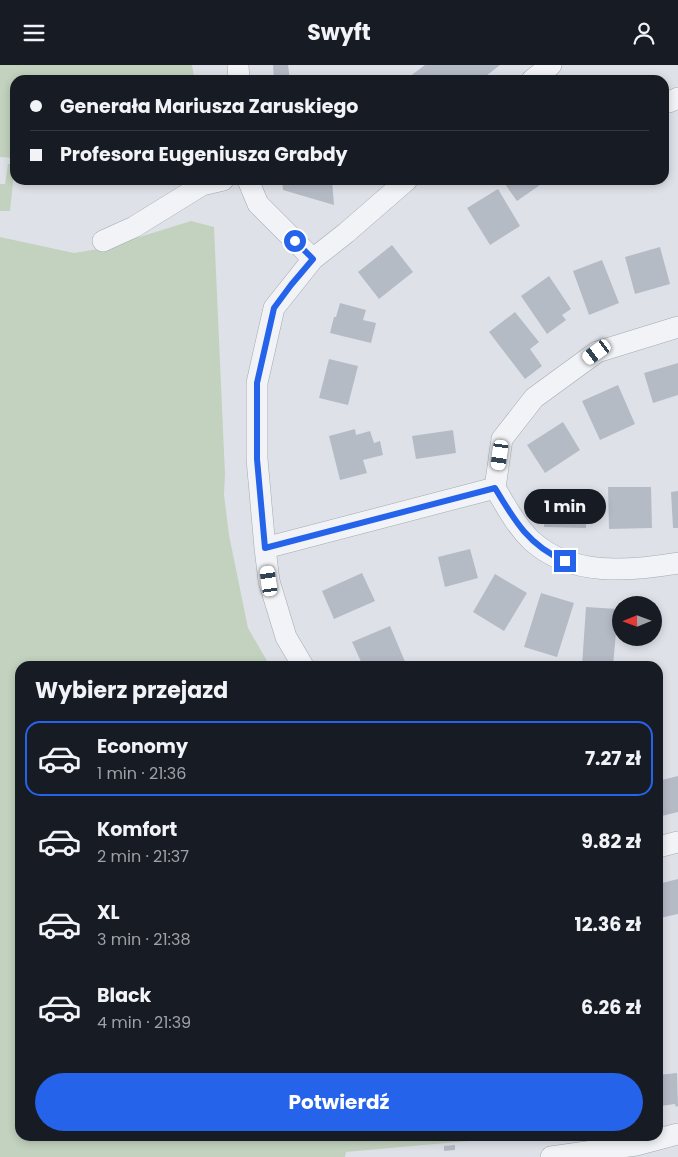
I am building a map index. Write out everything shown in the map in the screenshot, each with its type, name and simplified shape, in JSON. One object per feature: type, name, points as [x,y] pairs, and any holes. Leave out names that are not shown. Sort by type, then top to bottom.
[{"type":"street","points":[[538,75],[551,65]]},
{"type":"street","points":[[103,241],[134,227],[202,185]]},
{"type":"street","points":[[250,185],[258,204],[313,259]]},
{"type":"street","points":[[300,661],[286,637],[269,581],[257,459],[257,383],[274,308],[313,259],[401,185]]},
{"type":"street","points":[[678,327],[597,352],[534,398],[502,439],[495,488],[515,522],[532,541],[554,556],[576,565],[611,570],[678,563]]},
{"type":"street","points":[[265,548],[495,488]]},
{"type":"street","points":[[663,846],[678,842]]},
{"type":"street","points":[[663,1138],[678,1134]]},
{"type":"street","points":[[551,1157],[636,1145],[651,1141]]},
{"type":"green space","points":[[0,65],[192,65],[194,75],[10,75],[10,158],[0,157]]},
{"type":"green space","points":[[8,164],[10,164],[10,185],[13,185],[10,211],[0,211],[0,184],[5,184]]},
{"type":"green space","points":[[191,221],[214,227],[225,474],[224,495],[229,535],[248,628],[267,661],[15,661],[15,1141],[468,1141],[346,1152],[345,1157],[0,1157],[0,237],[74,253],[104,248]]},
{"type":"building","points":[[273,65],[288,65],[289,75],[274,75]]},
{"type":"building","points":[[425,65],[500,65],[487,75],[412,75]]},
{"type":"building","points":[[282,185],[332,185],[334,205],[283,190]]},
{"type":"building","points":[[506,185],[540,185],[517,201]]},
{"type":"building","points":[[498,189],[520,226],[490,245],[467,208]]},
{"type":"building","points":[[392,245],[413,272],[379,299],[358,272]]},
{"type":"building","points":[[660,247],[670,284],[635,294],[625,257]]},
{"type":"building","points":[[602,260],[619,303],[589,315],[573,271]]},
{"type":"building","points":[[549,276],[571,309],[562,315],[566,320],[547,334],[521,296]]},
{"type":"building","points":[[340,303],[366,310],[363,320],[376,323],[371,343],[330,333]]},
{"type":"building","points":[[515,312],[539,342],[530,349],[542,366],[525,379],[489,332]]},
{"type":"building","points":[[329,359],[358,366],[348,405],[319,398]]},
{"type":"building","points":[[678,363],[678,395],[653,403],[644,373]]},
{"type":"building","points":[[618,385],[635,424],[600,440],[582,401]]},
{"type":"building","points":[[563,422],[580,450],[545,473],[527,445]]},
{"type":"building","points":[[355,429],[356,435],[370,431],[374,443],[380,441],[383,455],[363,460],[367,473],[340,480],[329,436]]},
{"type":"building","points":[[453,430],[456,453],[416,459],[412,436]]},
{"type":"building","points":[[608,487],[651,487],[652,528],[609,529]]},
{"type":"building","points":[[678,491],[678,528],[673,528],[671,492]]},
{"type":"building","points":[[546,493],[587,495],[586,528],[544,527]]},
{"type":"building","points":[[470,549],[478,578],[445,587],[438,557]]},
{"type":"building","points":[[362,573],[375,601],[334,619],[322,591]]},
{"type":"building","points":[[495,574],[527,593],[504,631],[473,612]]},
{"type":"building","points":[[541,593],[574,603],[557,657],[524,647]]},
{"type":"building","points":[[586,607],[612,609],[612,646],[615,646],[613,661],[582,661]]},
{"type":"building","points":[[390,626],[405,661],[361,661],[352,642]]},
{"type":"building","points":[[678,776],[678,812],[663,816],[663,780]]},
{"type":"building","points":[[678,879],[678,914],[663,917],[663,883]]},
{"type":"building","points":[[677,1073],[678,1106],[676,1107],[675,1104],[663,1106],[663,1074]]},
{"type":"building","points":[[455,1145],[455,1150],[444,1151],[444,1146]]},
{"type":"route","points":[[295,241],[313,259],[274,308],[257,383],[257,459],[265,548],[495,488],[515,522],[532,541],[565,561]]}]
